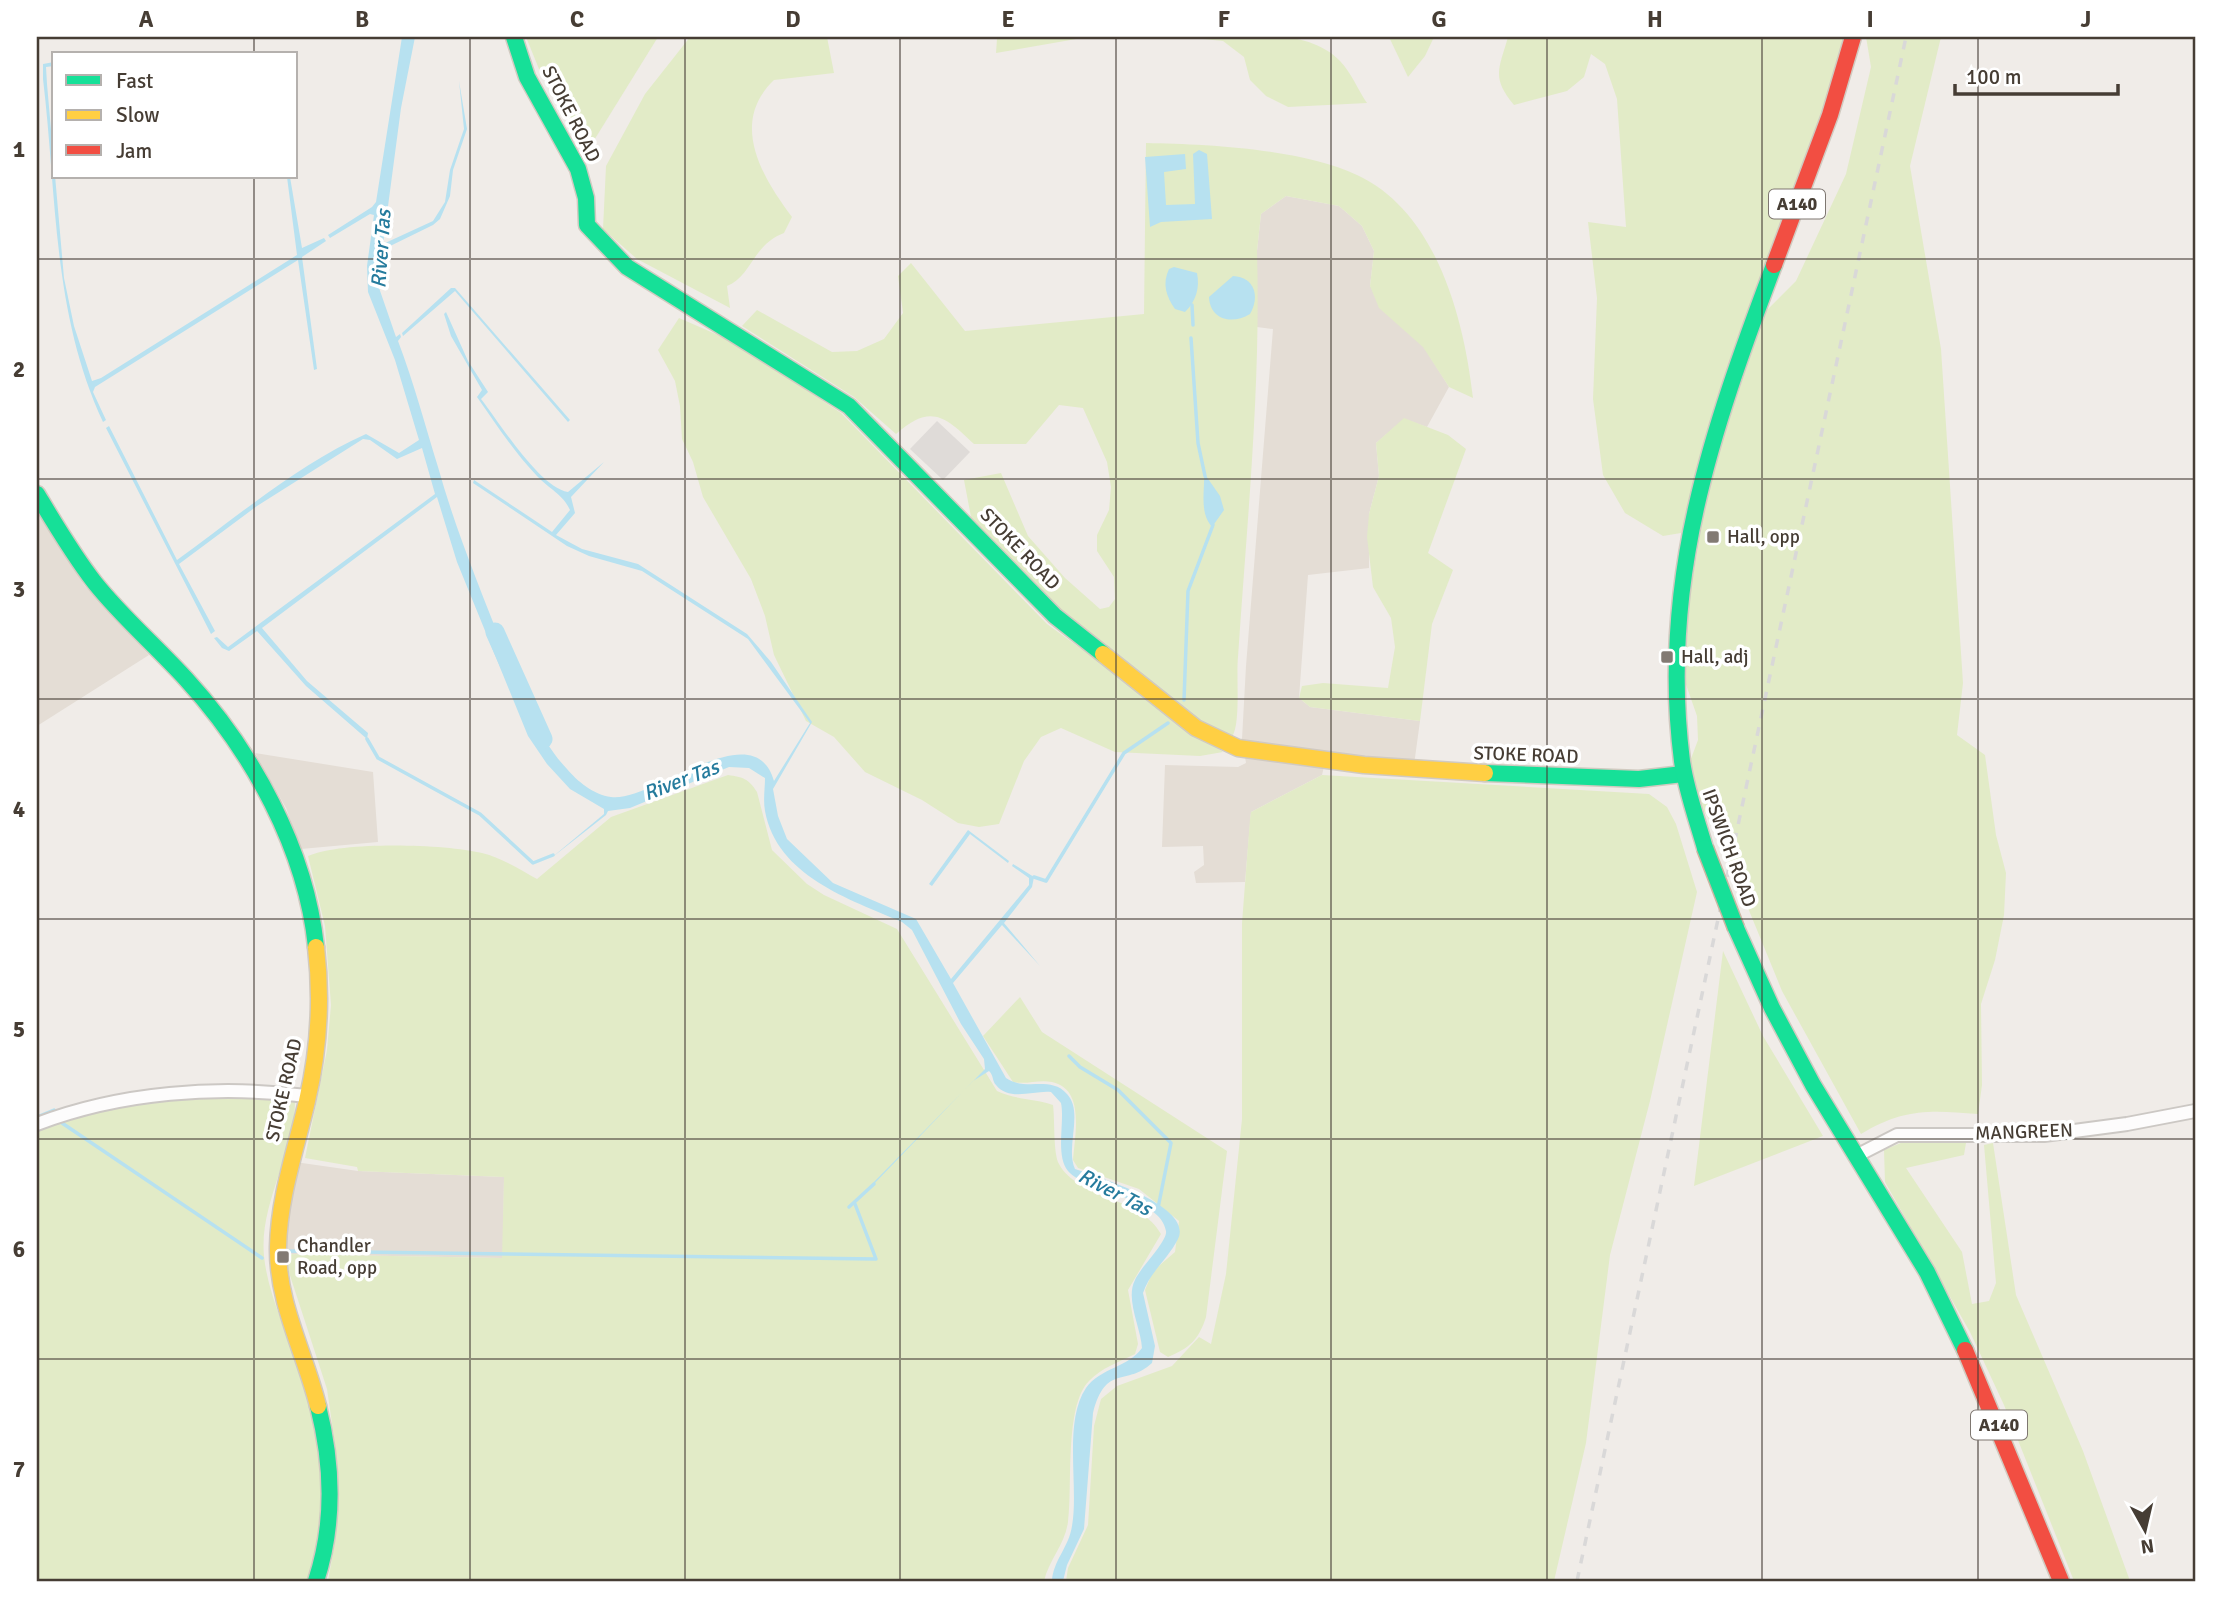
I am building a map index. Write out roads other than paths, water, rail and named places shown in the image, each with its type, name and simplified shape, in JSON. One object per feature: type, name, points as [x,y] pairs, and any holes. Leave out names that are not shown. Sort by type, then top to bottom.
[{"type":"main road","name":"STOKE ROAD","points":[[514,37],[527,77],[578,169],[586,198],[587,225],[597,239],[647,280],[737,333],[849,406],[918,473],[1055,616],[1196,727],[1238,748],[1401,769],[1566,778],[1639,779],[1683,774]]},
{"type":"main road","name":"IPSWICH ROAD","points":[[1853,37],[1815,156],[1720,417],[1687,535],[1674,635],[1677,715],[1683,774],[1689,803],[1705,848],[1736,928],[1772,1008],[1813,1085],[1927,1272],[1966,1351],[2061,1581]]},
{"type":"main road","name":"STOKE ROAD","points":[[37,494],[77,559],[153,648],[219,719],[273,806],[296,862],[311,914],[319,971],[319,1024],[307,1096],[290,1158],[279,1221],[279,1273],[286,1306],[309,1373],[326,1444],[330,1491],[328,1535],[324,1562],[316,1581]]},
{"type":"street","points":[[37,1124],[113,1101],[162,1095],[233,1092],[307,1096]]},
{"type":"street","name":"MANGREEN","points":[[1856,1156],[1897,1135],[2044,1135],[2127,1124],[2195,1111]]},
{"type":"water","points":[[402,37],[415,37],[401,108],[383,244],[433,221],[445,202],[450,170],[464,129],[459,81],[467,129],[453,170],[450,196],[440,219],[382,250],[377,282],[396,337],[400,334],[401,337],[398,341],[468,558],[523,695],[546,742],[556,756],[586,787],[611,797],[629,795],[724,757],[746,755],[763,762],[774,781],[810,723],[748,639],[642,571],[589,556],[567,546],[473,483],[474,480],[552,532],[570,510],[564,500],[542,481],[505,438],[477,397],[482,390],[451,336],[444,314],[446,312],[468,361],[488,392],[481,399],[521,453],[545,479],[568,492],[604,462],[571,497],[575,513],[556,535],[582,549],[638,564],[747,634],[771,662],[812,722],[773,789],[778,816],[787,839],[833,883],[916,919],[951,979],[1029,885],[1029,878],[1012,866],[1013,864],[1034,877],[1032,887],[1004,923],[1040,966],[1002,925],[953,983],[1006,1078],[1022,1084],[1053,1085],[1060,1088],[1072,1101],[1072,1160],[1075,1169],[1122,1186],[1159,1204],[1172,1215],[1179,1227],[1178,1239],[1143,1293],[1155,1346],[1152,1363],[1143,1370],[1111,1382],[1098,1397],[1093,1413],[1084,1529],[1067,1565],[1063,1581],[1052,1581],[1072,1526],[1073,1436],[1079,1402],[1092,1381],[1130,1359],[1142,1348],[1132,1288],[1165,1235],[1161,1220],[1138,1203],[1091,1185],[1068,1171],[1061,1147],[1061,1103],[1051,1092],[1008,1093],[996,1085],[989,1071],[974,1081],[985,1069],[984,1059],[961,1024],[912,930],[902,922],[839,894],[800,869],[784,853],[772,833],[764,807],[765,778],[749,768],[729,767],[630,808],[608,811],[550,859],[604,814],[604,809],[570,789],[547,764],[528,736],[457,562],[437,497],[262,628],[307,681],[368,733],[367,739],[306,686],[257,631],[229,651],[222,648],[214,638],[217,637],[228,647],[435,494],[422,448],[397,459],[370,440],[363,439],[257,506],[179,564],[215,631],[211,634],[106,428],[109,426],[177,560],[292,476],[366,434],[399,453],[419,440],[395,360],[368,292],[367,266],[374,215],[370,214],[330,238],[328,235],[376,202]]},
{"type":"water","points":[[52,62],[52,66],[46,67],[52,137],[52,177],[43,79],[43,64]]},
{"type":"water","points":[[1199,150],[1207,154],[1212,219],[1161,222],[1150,227],[1145,157],[1185,154],[1186,169],[1164,172],[1166,205],[1195,204],[1193,154]]},
{"type":"water","points":[[52,178],[55,178],[64,278],[74,326],[92,381],[101,378],[297,255],[287,178],[290,178],[302,248],[324,238],[326,241],[302,257],[317,369],[314,370],[298,260],[95,387],[93,392],[106,420],[103,422],[86,380],[74,338],[59,253]]},
{"type":"water","points":[[1174,267],[1197,273],[1196,294],[1185,312],[1175,309],[1166,290],[1167,274],[1169,269]]},
{"type":"water","points":[[1233,276],[1251,284],[1255,301],[1250,314],[1229,320],[1213,311],[1209,297]]},
{"type":"water","points":[[451,288],[455,288],[570,420],[568,422],[455,291],[403,336],[402,333]]},
{"type":"water","points":[[1204,473],[1220,496],[1224,510],[1212,527],[1205,515]]},
{"type":"water","points":[[968,830],[1009,861],[1008,863],[970,834],[932,886],[929,884]]},
{"type":"water","points":[[963,1091],[872,1186],[871,1185]]},
{"type":"waterway","points":[[1192,305],[1193,325]]},
{"type":"waterway","points":[[1191,338],[1198,443],[1205,476]]},
{"type":"waterway","points":[[1184,700],[1188,591],[1213,525]]},
{"type":"waterway","name":"River Tas","points":[[495,632],[543,739]]},
{"type":"waterway","points":[[1034,877],[1046,881],[1124,753],[1168,723]]},
{"type":"waterway","points":[[367,739],[378,758],[480,814],[533,863],[553,855]]},
{"type":"waterway","points":[[1069,1056],[1080,1067],[1118,1090],[1171,1143],[1158,1208]]},
{"type":"waterway","points":[[37,1117],[54,1110]]},
{"type":"waterway","points":[[59,1121],[262,1258]]},
{"type":"waterway","points":[[849,1207],[874,1184]]},
{"type":"waterway","points":[[285,1251],[876,1259],[855,1204]]},
{"type":"railway","points":[[1577,1581],[1906,37]]},
{"type":"place","name":"Hall, opp","points":[[1713,537]]},
{"type":"place","name":"Hall, adj","points":[[1667,657]]},
{"type":"place","name":"Chandler Road, opp","points":[[283,1257]]}]
